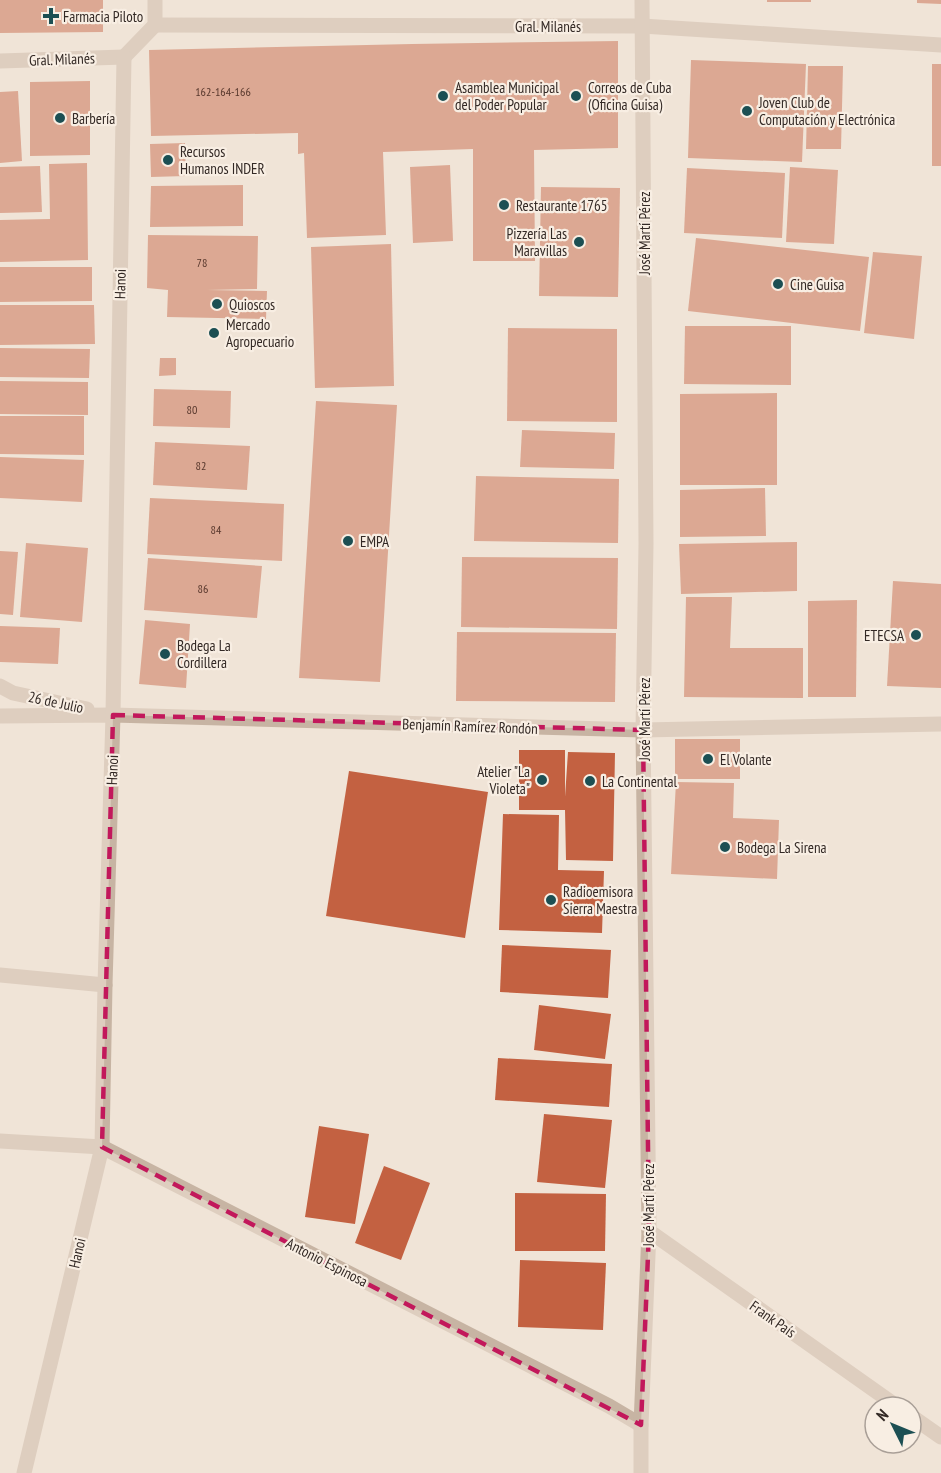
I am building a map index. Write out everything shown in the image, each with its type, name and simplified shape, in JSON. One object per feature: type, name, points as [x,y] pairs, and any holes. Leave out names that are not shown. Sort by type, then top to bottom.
[{"type":"street","points":[[124,57],[154,25],[155,0]]},
{"type":"street","name":"José Martí Pérez","points":[[641,1473],[649,1231],[643,730],[646,544],[642,0]]},
{"type":"street","name":"Gral. Milanés","points":[[154,25],[642,26],[941,45]]},
{"type":"street","name":"Gral. Milanés","points":[[0,61],[124,57]]},
{"type":"street","name":"Hanoi","points":[[24,1473],[102,1147],[113,715],[124,57]]},
{"type":"street","name":"26 de Julio","points":[[0,686],[13,693],[113,715]]},
{"type":"street","name":"Benjamín Ramírez Rondón","points":[[0,716],[113,715],[643,730],[941,724]]},
{"type":"street","points":[[0,975],[105,985]]},
{"type":"street","name":"Antonio Espinosa","points":[[0,1141],[102,1147],[609,1406],[641,1425]]},
{"type":"street","name":"Frank País","points":[[649,1231],[881,1395]]},
{"type":"street","points":[[923,1424],[941,1437]]},
{"type":"highlighted area","points":[[113,715],[643,730],[649,1231],[641,1425],[102,1147]]},
{"type":"building","name":"Farmacia Piloto","points":[[0,0],[103,0],[103,32],[0,33]]},
{"type":"building","points":[[767,0],[811,0],[811,2],[767,2]]},
{"type":"building","points":[[917,0],[941,0],[941,4],[917,3]]},
{"type":"building","points":[[618,41],[618,148],[534,150],[535,261],[473,261],[473,149],[383,152],[386,235],[307,238],[304,153],[298,154],[298,133],[151,136],[149,50]]},
{"type":"building","name":"Joven Club de Computación y Electrónica","points":[[691,60],[806,64],[802,162],[688,158]]},
{"type":"building","points":[[932,64],[941,64],[941,166],[932,166]]},
{"type":"building","points":[[808,66],[843,66],[841,149],[806,149]]},
{"type":"building","name":"Barbería","points":[[90,81],[90,155],[30,156],[30,82]]},
{"type":"building","points":[[18,91],[22,161],[0,163],[0,92]]},
{"type":"building","name":"Recursos Humanos INDER","points":[[185,143],[186,176],[151,177],[150,144]]},
{"type":"building","points":[[87,163],[88,260],[0,262],[0,220],[50,219],[49,164]]},
{"type":"building","points":[[450,165],[453,241],[413,243],[410,167]]},
{"type":"building","points":[[40,166],[42,212],[0,213],[0,167]]},
{"type":"building","points":[[790,167],[838,170],[834,244],[786,242]]},
{"type":"building","points":[[687,168],[785,173],[782,238],[684,233]]},
{"type":"building","points":[[243,185],[243,226],[150,227],[151,186]]},
{"type":"building","name":"Pizzería Las Maravillas","points":[[541,187],[620,188],[618,297],[539,296]]},
{"type":"building","points":[[148,235],[258,236],[257,289],[207,290],[267,291],[266,319],[167,317],[168,290],[147,288]]},
{"type":"building","name":"Cine Guisa","points":[[696,238],[869,257],[860,331],[688,311]]},
{"type":"building","points":[[391,244],[394,386],[315,388],[311,247]]},
{"type":"building","points":[[873,252],[922,256],[914,339],[864,333]]},
{"type":"building","points":[[0,267],[92,267],[92,301],[0,302]]},
{"type":"building","points":[[0,305],[94,305],[95,344],[0,345]]},
{"type":"building","points":[[685,326],[791,326],[791,385],[684,384]]},
{"type":"building","points":[[508,328],[617,329],[617,422],[507,421]]},
{"type":"building","points":[[0,348],[90,349],[89,378],[0,377]]},
{"type":"building","points":[[160,358],[176,358],[176,375],[159,376]]},
{"type":"building","points":[[0,381],[88,382],[88,415],[0,414]]},
{"type":"building","points":[[154,389],[231,391],[230,428],[153,426]]},
{"type":"building","points":[[777,393],[777,485],[680,485],[680,394]]},
{"type":"building","name":"EMPA","points":[[316,401],[397,405],[380,682],[299,678]]},
{"type":"building","points":[[0,416],[84,416],[84,455],[0,454]]},
{"type":"building","points":[[522,430],[615,433],[614,469],[520,467]]},
{"type":"building","points":[[155,442],[250,446],[247,490],[153,485]]},
{"type":"building","points":[[0,457],[84,460],[82,502],[0,498]]},
{"type":"building","points":[[476,476],[619,479],[618,543],[474,541]]},
{"type":"building","points":[[765,488],[766,536],[680,537],[680,490]]},
{"type":"building","points":[[150,498],[284,504],[282,561],[147,554]]},
{"type":"building","points":[[797,542],[797,591],[681,594],[679,544]]},
{"type":"building","points":[[26,543],[88,548],[82,622],[20,617]]},
{"type":"building","points":[[0,551],[18,552],[13,615],[0,614]]},
{"type":"building","points":[[462,557],[618,558],[617,629],[461,627]]},
{"type":"building","points":[[148,558],[262,566],[257,618],[144,610]]},
{"type":"building","name":"ETECSA","points":[[893,581],[941,584],[941,688],[887,686]]},
{"type":"building","points":[[686,597],[732,597],[730,648],[803,648],[803,698],[684,697]]},
{"type":"building","points":[[857,600],[856,697],[808,697],[808,601]]},
{"type":"building","name":"Bodega La Cordillera","points":[[145,620],[190,624],[186,688],[139,684]]},
{"type":"building","points":[[0,626],[60,628],[58,664],[0,662]]},
{"type":"building","points":[[457,632],[616,633],[615,702],[456,701]]},
{"type":"building","name":"El Volante","points":[[675,739],[740,739],[740,779],[675,779]]},
{"type":"building","name":"La Continental","points":[[519,750],[565,750],[565,797],[568,752],[615,753],[613,861],[566,860],[565,810],[519,810]]},
{"type":"building","points":[[349,771],[488,792],[465,938],[326,916]]},
{"type":"building","name":"Bodega La Sirena","points":[[676,782],[734,783],[733,818],[779,820],[777,879],[671,874]]},
{"type":"building","name":"Radioemisora Sierra Maestra","points":[[503,814],[559,815],[558,870],[604,871],[602,933],[499,930]]},
{"type":"building","points":[[502,945],[611,950],[608,998],[500,992]]},
{"type":"building","points":[[539,1005],[611,1014],[605,1059],[534,1050]]},
{"type":"building","points":[[498,1058],[612,1064],[609,1107],[495,1100]]},
{"type":"building","points":[[544,1114],[612,1120],[605,1188],[537,1182]]},
{"type":"building","points":[[319,1126],[369,1134],[355,1224],[305,1217]]},
{"type":"building","points":[[384,1166],[430,1183],[401,1260],[355,1243]]},
{"type":"building","points":[[515,1193],[606,1194],[605,1251],[515,1251]]},
{"type":"building","points":[[520,1260],[606,1263],[603,1330],[518,1327]]},
{"type":"place","name":"Farmacia Piloto","points":[[51,16]]},
{"type":"place","name":"Asamblea Municipal del Poder Popular","points":[[443,96]]},
{"type":"place","name":"Correos de Cuba (Oficina Guisa)","points":[[576,96]]},
{"type":"place","name":"Joven Club de Computación y Electrónica","points":[[747,111]]},
{"type":"place","name":"Barbería","points":[[60,118]]},
{"type":"place","name":"Recursos Humanos INDER","points":[[168,160]]},
{"type":"place","name":"Restaurante 1765","points":[[504,205]]},
{"type":"place","name":"Pizzería Las Maravillas","points":[[579,242]]},
{"type":"place","name":"Cine Guisa","points":[[778,284]]},
{"type":"place","name":"Quioscos","points":[[217,304]]},
{"type":"place","name":"Mercado Agropecuario","points":[[214,333]]},
{"type":"place","name":"EMPA","points":[[348,541]]},
{"type":"place","name":"ETECSA","points":[[916,635]]},
{"type":"place","name":"Bodega La Cordillera","points":[[165,654]]},
{"type":"place","name":"El Volante","points":[[708,759]]},
{"type":"place","name":"Atelier \"La Violeta\"","points":[[542,780]]},
{"type":"place","name":"La Continental","points":[[590,781]]},
{"type":"place","name":"Bodega La Sirena","points":[[725,847]]},
{"type":"place","name":"Radioemisora Sierra Maestra","points":[[551,900]]}]
